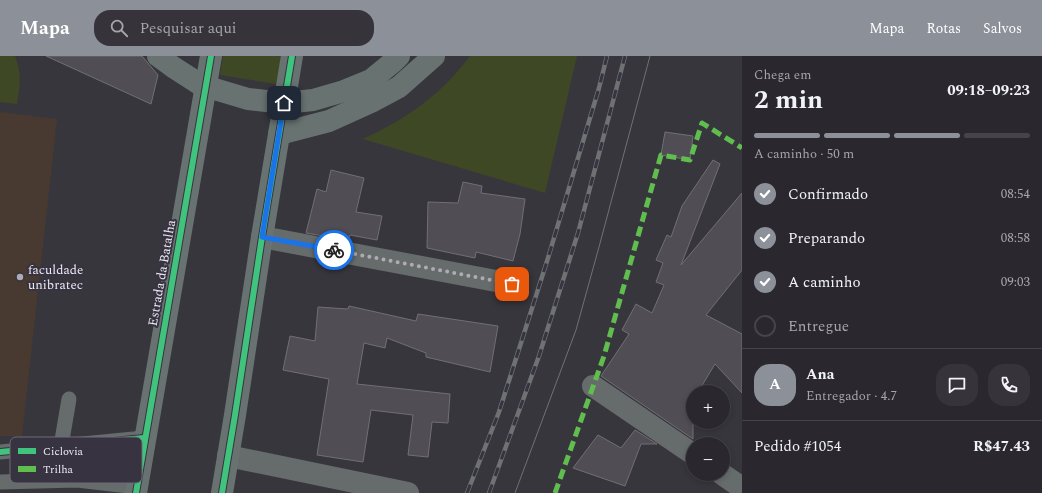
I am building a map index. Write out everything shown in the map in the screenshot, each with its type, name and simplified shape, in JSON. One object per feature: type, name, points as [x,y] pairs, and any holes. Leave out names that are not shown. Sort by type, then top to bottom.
[{"type":"highway","points":[[158,56],[202,85],[248,99],[284,103],[313,100],[344,91],[371,80],[399,56]]},
{"type":"highway","name":"Estrada da Batalha","points":[[142,451],[211,56]]},
{"type":"highway","points":[[222,493],[236,415],[262,237],[292,56]]},
{"type":"highway","points":[[279,134],[329,121],[371,102],[399,87],[434,56]]},
{"type":"street","points":[[262,237],[512,284]]},
{"type":"street","points":[[593,386],[686,449]]},
{"type":"street","points":[[228,456],[408,493]]},
{"type":"street","points":[[730,480],[742,488]]},
{"type":"lane","points":[[63,437],[69,399]]},
{"type":"lane","points":[[0,452],[10,451]]},
{"type":"lane","points":[[0,482],[10,482]]},
{"type":"lane","points":[[88,483],[105,488],[136,490]]},
{"type":"shaded area","name":"faculdade unibratec","points":[[0,112],[57,119],[22,436],[0,436]]},
{"type":"green space","points":[[0,56],[15,56],[19,69],[20,80],[17,104],[0,102]]},
{"type":"green space","points":[[223,56],[282,56],[276,84],[220,75]]},
{"type":"green space","points":[[470,56],[577,56],[545,193],[363,139],[395,123],[428,100],[455,75]]},
{"type":"building","points":[[46,56],[142,56],[158,75],[151,104]]},
{"type":"building","points":[[665,132],[693,136],[690,160],[661,155]]},
{"type":"building","points":[[713,160],[720,164],[681,265],[742,193],[742,270],[706,315],[742,334],[742,393],[715,364],[702,385],[686,385],[686,429],[693,429],[693,437],[690,437],[601,376],[629,334],[622,330],[636,304],[652,313],[664,285],[656,282],[663,263],[656,260],[667,235],[671,237],[682,206]]},
{"type":"building","points":[[331,170],[364,178],[356,212],[382,216],[377,240],[350,235],[348,240],[306,233],[317,189],[326,192]]},
{"type":"building","points":[[463,182],[482,186],[481,193],[525,199],[520,234],[513,261],[476,252],[475,258],[427,248],[428,202],[458,203]]},
{"type":"building","points":[[349,306],[416,321],[418,314],[498,326],[490,372],[426,357],[426,353],[387,338],[385,348],[364,343],[357,384],[450,394],[448,423],[432,422],[428,457],[408,455],[413,415],[371,410],[363,462],[317,455],[329,379],[283,370],[290,336],[315,341],[318,307],[348,309]]},
{"type":"building","points":[[635,430],[657,444],[641,444],[625,486],[573,468],[598,435],[621,448]]},
{"type":"tram line","points":[[515,493],[576,330],[650,56]]},
{"type":"railway","points":[[467,493],[499,412],[548,258],[599,88],[607,56]]},
{"type":"railway","points":[[489,493],[539,356],[578,233],[625,56]]},
{"type":"marked path","points":[[555,493],[604,356],[661,155],[690,160],[702,123],[742,148]]},
{"type":"cycle path","points":[[142,458],[211,56]]},
{"type":"cycle path","points":[[222,493],[292,56]]},
{"type":"cycle path","points":[[0,452],[10,451]]},
{"type":"cycle path","points":[[136,493],[138,483]]},
{"type":"way so far","points":[[334,250],[512,284]]},
{"type":"place","name":"faculdade unibratec","points":[[20,277]]},
{"type":"route","points":[[284,103],[262,237],[334,250]]}]
